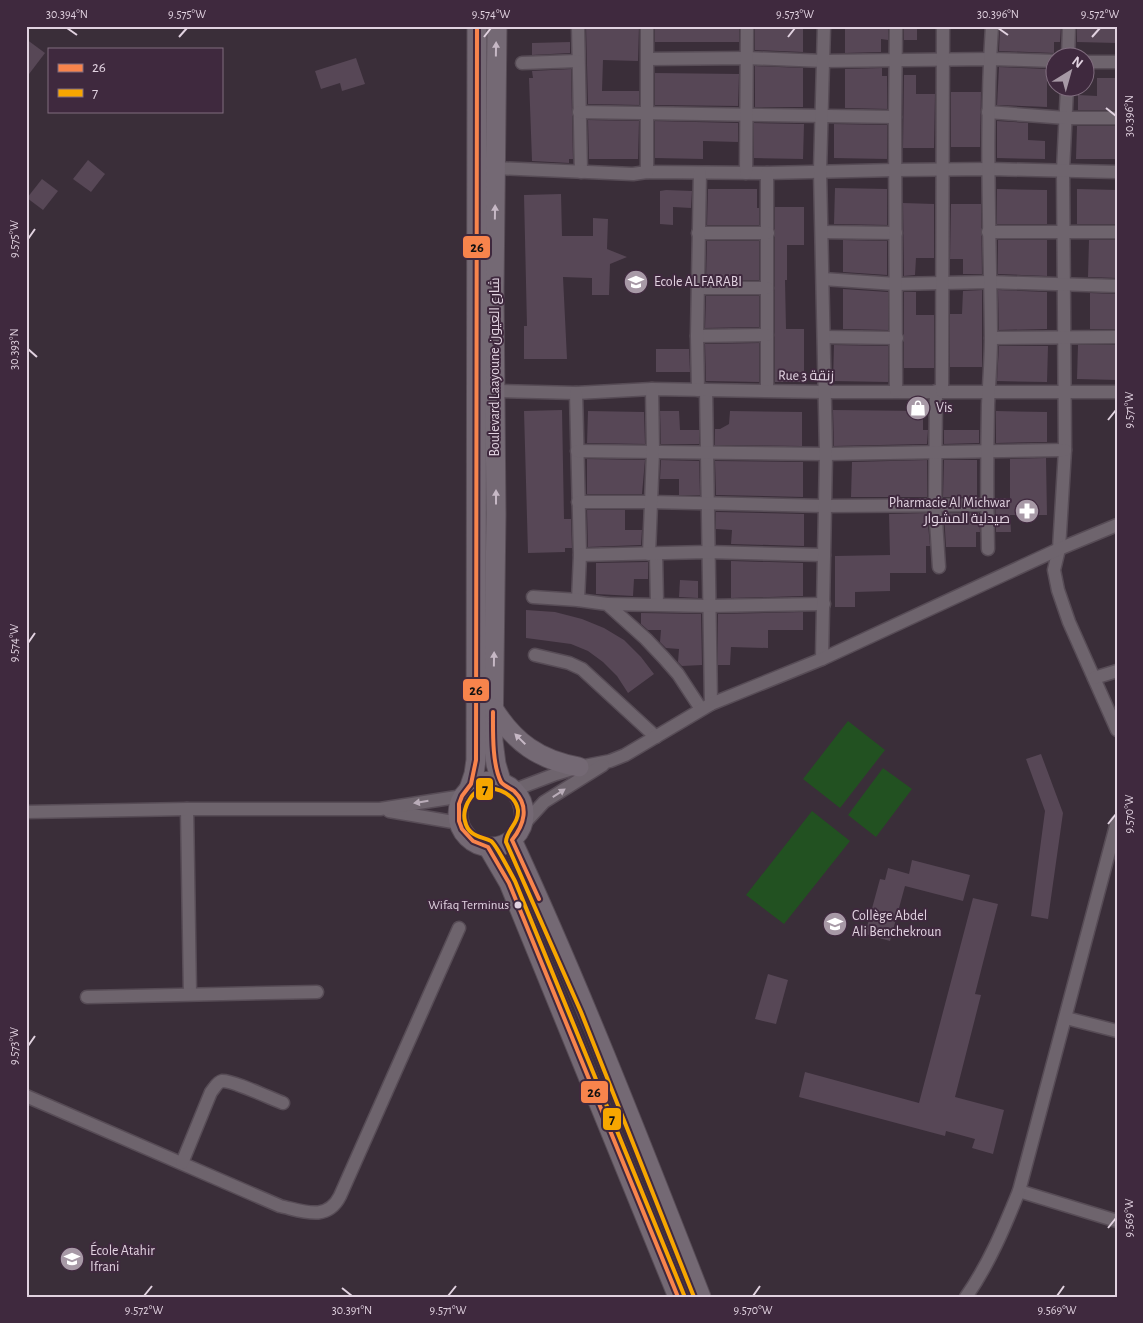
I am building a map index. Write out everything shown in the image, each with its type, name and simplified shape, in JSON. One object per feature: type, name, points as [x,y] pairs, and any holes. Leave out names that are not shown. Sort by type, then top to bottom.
[{"type":"street","name":"Boulevard Laayoune شارع العيون","points":[[466,792],[474,774],[476,760],[477,26]]},
{"type":"street","name":"Boulevard Laayoune شارع العيون","points":[[497,26],[493,708],[494,752],[508,787]]},
{"type":"street","points":[[578,26],[581,172]]},
{"type":"street","points":[[646,172],[647,26]]},
{"type":"street","points":[[746,173],[747,26]]},
{"type":"street","points":[[822,660],[826,454],[820,171],[824,26]]},
{"type":"street","points":[[896,26],[896,391]]},
{"type":"street","points":[[939,567],[935,505],[944,170],[943,26]]},
{"type":"street","points":[[988,549],[987,452],[990,338],[988,232],[990,169],[988,112],[992,26]]},
{"type":"street","points":[[1068,48],[1069,26]]},
{"type":"street","points":[[648,58],[1046,61]]},
{"type":"street","points":[[522,63],[578,61]]},
{"type":"street","points":[[1096,62],[1117,62]]},
{"type":"street","points":[[1067,98],[1063,170],[1066,391],[1059,549],[1054,570],[1058,590],[1069,622],[1117,730]]},
{"type":"street","points":[[579,112],[895,117]]},
{"type":"street","points":[[988,112],[1066,118],[1117,118]]},
{"type":"street","points":[[495,168],[633,174],[646,172],[767,173],[990,169],[1117,172]]},
{"type":"street","points":[[700,173],[697,336],[707,452],[709,606],[706,706]]},
{"type":"street","points":[[767,173],[767,390]]},
{"type":"street","points":[[822,232],[896,233]]},
{"type":"street","points":[[988,232],[1117,232]]},
{"type":"street","points":[[698,233],[768,233]]},
{"type":"street","points":[[823,279],[896,284],[989,282],[1117,286]]},
{"type":"street","points":[[698,288],[767,288]]},
{"type":"street","points":[[697,336],[767,335]]},
{"type":"street","points":[[824,337],[897,338]]},
{"type":"street","points":[[990,338],[1117,337]]},
{"type":"street","points":[[652,389],[653,452],[650,502],[652,554],[657,604]]},
{"type":"street","name":"Rue 3 زنقة","points":[[496,391],[576,393],[652,389],[825,392],[1117,392]]},
{"type":"street","points":[[576,393],[580,555],[578,600]]},
{"type":"street","points":[[577,451],[826,454],[1064,450]]},
{"type":"street","points":[[578,502],[824,506],[987,505]]},
{"type":"street","points":[[466,792],[458,809],[459,823],[464,833],[472,842],[488,847],[501,846],[518,833],[544,802],[610,761],[625,755],[706,706],[822,660],[1059,549],[1117,525]]},
{"type":"street","points":[[580,555],[707,552],[824,555]]},
{"type":"street","points":[[533,596],[607,604],[709,606],[824,604]]},
{"type":"street","points":[[607,604],[646,638],[706,706]]},
{"type":"street","points":[[535,655],[569,663],[582,669],[656,737]]},
{"type":"street","points":[[1094,678],[1117,671]]},
{"type":"street","points":[[493,708],[528,748],[551,760],[578,767]]},
{"type":"street","points":[[380,809],[466,792],[486,782],[508,787],[578,767],[610,761]]},
{"type":"street","points":[[508,787],[521,800],[525,813],[518,833],[531,880],[612,1073],[702,1297]]},
{"type":"street","points":[[26,812],[187,809],[380,809],[459,823]]},
{"type":"street","points":[[187,809],[190,994]]},
{"type":"street","points":[[966,1297],[998,1242],[1019,1192],[1117,822]]},
{"type":"street","points":[[488,847],[509,883],[678,1297]]},
{"type":"street","points":[[26,1096],[280,1206],[304,1212],[320,1213],[332,1207],[340,1196],[459,928]]},
{"type":"street","points":[[87,996],[317,992]]},
{"type":"street","points":[[1066,1018],[1117,1031]]},
{"type":"street","points":[[182,1163],[211,1092],[222,1081],[232,1083],[283,1103]]},
{"type":"street","points":[[1019,1192],[1117,1221]]},
{"type":"green space","points":[[848,721],[885,750],[840,808],[803,779]]},
{"type":"green space","points":[[883,768],[912,789],[876,837],[848,815]]},
{"type":"green space","points":[[812,811],[850,841],[784,924],[746,895]]},
{"type":"building","points":[[586,26],[639,26],[638,61],[603,60],[602,91],[639,91],[639,105],[588,104]]},
{"type":"building","points":[[655,26],[739,26],[739,42],[655,42]]},
{"type":"building","points":[[755,26],[803,26],[803,52],[755,50]]},
{"type":"building","points":[[845,26],[888,26],[888,40],[881,39],[881,52],[845,53]]},
{"type":"building","points":[[904,26],[917,26],[917,40],[904,40]]},
{"type":"building","points":[[1000,26],[1061,26],[1060,42],[1054,42],[1054,48],[1046,48],[1046,53],[999,51]]},
{"type":"building","points":[[1077,26],[1117,26],[1117,43],[1077,42]]},
{"type":"building","points":[[26,39],[45,53],[26,78]]},
{"type":"building","points":[[570,42],[570,53],[532,55],[532,43]]},
{"type":"building","points":[[356,58],[365,84],[342,91],[340,83],[321,89],[315,71]]},
{"type":"building","points":[[755,66],[803,68],[803,107],[755,107]]},
{"type":"building","points":[[999,67],[1046,69],[1047,107],[997,105]]},
{"type":"building","points":[[882,68],[882,76],[887,76],[887,109],[845,108],[845,69]]},
{"type":"building","points":[[571,69],[573,159],[569,159],[569,163],[532,161],[529,78],[533,78],[532,71]]},
{"type":"building","points":[[655,73],[739,74],[738,106],[655,105]]},
{"type":"building","points":[[904,75],[916,75],[916,94],[935,94],[934,148],[903,148]]},
{"type":"building","points":[[1097,78],[1117,78],[1117,110],[1078,110],[1078,98],[1096,98]]},
{"type":"building","points":[[951,92],[981,92],[980,147],[951,147]]},
{"type":"building","points":[[588,120],[639,121],[638,159],[589,159]]},
{"type":"building","points":[[655,121],[738,123],[738,142],[703,141],[703,159],[655,158]]},
{"type":"building","points":[[997,121],[1028,123],[1028,140],[1045,141],[1045,159],[997,158]]},
{"type":"building","points":[[754,123],[804,124],[803,159],[754,158]]},
{"type":"building","points":[[834,124],[887,125],[887,159],[834,158]]},
{"type":"building","points":[[1077,126],[1117,126],[1117,159],[1076,159]]},
{"type":"building","points":[[88,160],[105,174],[91,192],[73,179]]},
{"type":"building","points":[[42,179],[58,191],[43,210],[27,198]]},
{"type":"building","points":[[835,188],[887,189],[887,225],[834,224]]},
{"type":"building","points":[[708,189],[757,189],[759,225],[707,225]]},
{"type":"building","points":[[997,189],[1047,190],[1047,224],[997,224]]},
{"type":"building","points":[[1077,189],[1117,190],[1117,224],[1077,224]]},
{"type":"building","points":[[660,191],[692,191],[691,208],[673,207],[673,225],[660,224]]},
{"type":"building","points":[[561,194],[562,236],[593,236],[593,218],[608,219],[607,249],[627,257],[610,264],[609,295],[592,295],[592,278],[563,277],[567,359],[524,359],[524,326],[527,326],[524,195]]},
{"type":"building","points":[[903,203],[934,204],[934,258],[916,258],[915,275],[904,276]]},
{"type":"building","points":[[951,204],[981,204],[982,274],[963,274],[963,259],[950,259]]},
{"type":"building","points":[[775,207],[804,207],[804,245],[787,245],[787,280],[785,280],[786,329],[804,329],[804,382],[775,382]]},
{"type":"building","points":[[843,240],[887,241],[887,275],[843,272]]},
{"type":"building","points":[[998,240],[1047,240],[1047,276],[998,274]]},
{"type":"building","points":[[1089,240],[1117,240],[1117,278],[1088,277]]},
{"type":"building","points":[[707,241],[759,241],[759,280],[706,280]]},
{"type":"building","points":[[843,289],[888,292],[888,330],[843,329]]},
{"type":"building","points":[[982,290],[982,367],[950,367],[950,314],[962,314],[963,291]]},
{"type":"building","points":[[998,290],[1047,292],[1047,329],[999,330]]},
{"type":"building","points":[[904,292],[916,292],[916,315],[934,315],[934,368],[904,368]]},
{"type":"building","points":[[1090,293],[1117,294],[1117,329],[1090,329]]},
{"type":"building","points":[[706,296],[759,296],[759,327],[705,328]]},
{"type":"building","points":[[759,343],[759,382],[706,381],[705,344]]},
{"type":"building","points":[[834,345],[888,346],[888,382],[833,381]]},
{"type":"building","points":[[1078,345],[1117,345],[1117,380],[1077,379]]},
{"type":"building","points":[[999,346],[1048,346],[1047,382],[997,381]]},
{"type":"building","points":[[656,349],[689,349],[690,372],[656,372]]},
{"type":"building","points":[[562,410],[564,519],[571,519],[572,548],[565,548],[565,552],[528,553],[524,411]]},
{"type":"building","points":[[833,410],[923,411],[923,430],[928,430],[927,444],[834,446]]},
{"type":"building","points":[[588,411],[644,412],[645,444],[587,443]]},
{"type":"building","points":[[660,411],[679,411],[680,430],[699,430],[699,444],[661,444]]},
{"type":"building","points":[[730,411],[802,412],[802,446],[715,445],[715,429],[720,429],[729,424]]},
{"type":"building","points":[[996,411],[1047,412],[1047,442],[996,443]]},
{"type":"building","points":[[944,430],[979,430],[979,443],[944,444]]},
{"type":"building","points":[[1046,458],[1047,515],[1010,515],[1011,532],[996,532],[995,498],[1010,498],[1010,459]]},
{"type":"building","points":[[587,459],[645,460],[642,494],[587,494]]},
{"type":"building","points":[[661,460],[699,461],[700,495],[679,495],[679,479],[660,479]]},
{"type":"building","points":[[927,460],[927,497],[851,497],[852,462]]},
{"type":"building","points":[[944,460],[977,460],[977,497],[943,497]]},
{"type":"building","points":[[715,461],[803,462],[803,497],[716,495]]},
{"type":"building","points":[[587,510],[625,510],[625,530],[642,530],[641,545],[588,547]]},
{"type":"building","points":[[716,512],[804,514],[804,546],[731,544],[732,530],[716,529]]},
{"type":"building","points":[[927,513],[930,546],[926,546],[926,573],[890,573],[890,591],[855,592],[855,607],[835,607],[835,556],[890,555],[889,514]]},
{"type":"building","points":[[944,513],[979,513],[980,532],[976,532],[976,547],[946,547]]},
{"type":"building","points":[[731,561],[803,563],[803,596],[731,598]]},
{"type":"building","points":[[648,562],[648,579],[634,579],[633,596],[596,594],[596,563]]},
{"type":"building","points":[[680,580],[698,581],[698,598],[679,597]]},
{"type":"building","points":[[526,610],[555,612],[582,619],[604,628],[624,640],[654,674],[628,693],[617,676],[588,651],[571,644],[526,638]]},
{"type":"building","points":[[803,612],[803,630],[768,630],[768,648],[731,647],[730,665],[718,665],[718,614]]},
{"type":"building","points":[[641,613],[701,614],[702,665],[682,666],[678,662],[679,649],[666,648],[660,642],[661,630],[648,630],[641,624]]},
{"type":"building","points":[[1041,754],[1063,813],[1048,919],[1031,916],[1045,811],[1026,759]]},
{"type":"building","points":[[912,860],[970,875],[963,901],[905,886],[890,941],[865,934],[880,879],[885,880],[888,868],[909,874]]},
{"type":"building","points":[[973,898],[998,904],[975,994],[981,995],[955,1097],[1004,1110],[993,1154],[972,1148],[975,1139],[946,1131],[945,1136],[799,1097],[805,1072],[919,1103]]},
{"type":"building","points":[[768,974],[788,980],[776,1024],[755,1019]]},
{"type":"transit line","name":"26","points":[[477,26],[476,760],[471,784],[462,796],[459,804],[459,821],[462,829],[473,841],[488,847],[509,883],[678,1297]]},
{"type":"transit line","name":"26","points":[[493,712],[494,748],[498,775],[501,782],[519,797],[524,809],[520,828],[512,840],[539,899]]},
{"type":"transit line","name":"7","points":[[684,1295],[515,881],[493,843],[472,833],[467,826],[464,816],[466,807],[473,795],[481,790],[487,788],[501,791],[512,798],[516,804],[518,810],[517,819],[508,834],[506,842],[581,1012],[694,1297]]},
{"type":"place","name":"Ecole AL FARABI","points":[[636,282]]},
{"type":"place","name":"Vis","points":[[918,408]]},
{"type":"place","name":"Pharmacie Al Michwar صيدلية المشوار","points":[[1027,511]]},
{"type":"place","name":"Wifaq Terminus","points":[[518,905]]},
{"type":"place","name":"Collège Abdel Ali Benchekroun","points":[[835,924]]},
{"type":"place","name":"École Atahir Ifrani","points":[[72,1259]]}]
